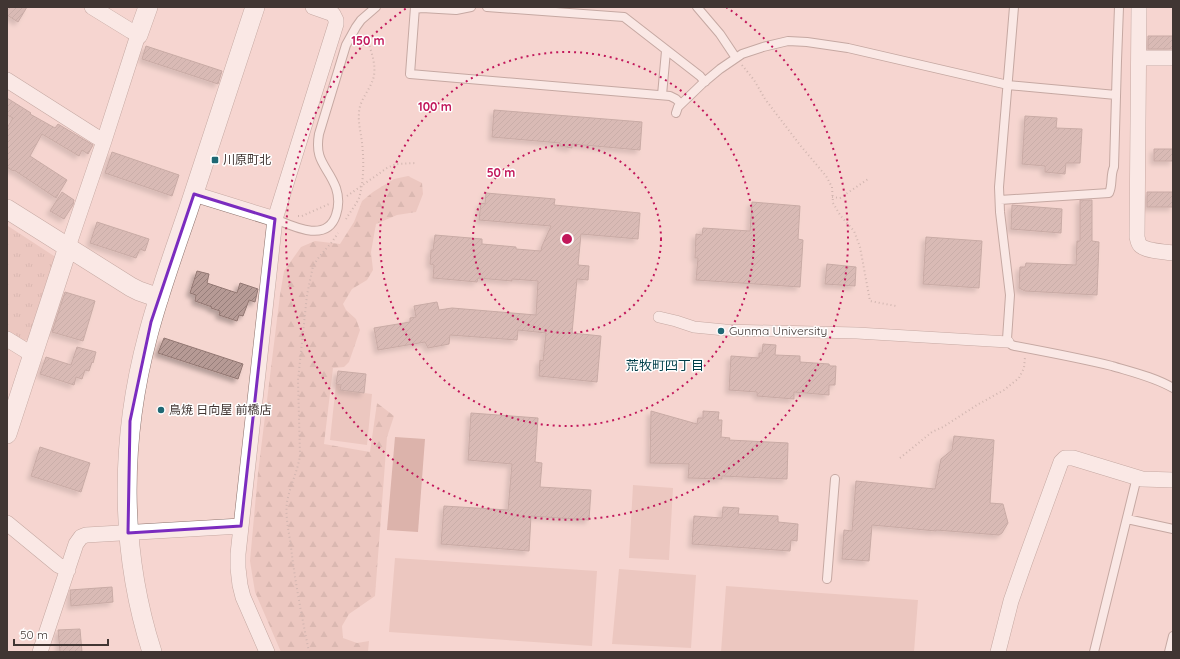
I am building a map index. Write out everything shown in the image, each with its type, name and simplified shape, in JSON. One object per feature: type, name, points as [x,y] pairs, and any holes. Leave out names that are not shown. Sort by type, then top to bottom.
[{"type":"street","points":[[92,7],[138,35]]},
{"type":"street","points":[[7,434],[148,7]]},
{"type":"street","points":[[152,652],[138,598],[128,533],[126,489],[130,421],[141,360],[148,334],[255,7]]},
{"type":"street","points":[[267,652],[243,597],[238,568],[238,554],[278,220],[336,24],[333,14],[313,7]]},
{"type":"street","points":[[1139,7],[1137,237],[1138,242],[1146,249],[1173,253]]},
{"type":"street","points":[[1139,58],[1173,58]]},
{"type":"street","points":[[7,80],[104,141]]},
{"type":"street","points":[[194,194],[278,220]]},
{"type":"street","points":[[7,209],[130,287],[159,298]]},
{"type":"street","points":[[659,317],[694,327],[724,330],[856,333],[1008,342]]},
{"type":"street","points":[[7,339],[33,355]]},
{"type":"street","points":[[998,652],[1011,601],[1022,568],[1061,462],[1065,458],[1072,458],[1137,478],[1149,480],[1173,480]]},
{"type":"street","points":[[7,523],[58,565],[68,570]]},
{"type":"street","points":[[40,652],[76,544],[81,536],[241,526]]},
{"type":"lane","points":[[278,220],[307,230],[315,231],[324,230],[330,226],[335,219],[338,208],[338,196],[336,188],[320,157],[318,140],[346,45],[362,18],[376,7]]},
{"type":"lane","points":[[471,7],[456,10],[415,8],[410,74],[662,95],[670,96],[681,104]]},
{"type":"lane","points":[[487,7],[624,18],[700,76],[705,82]]},
{"type":"lane","points":[[697,7],[720,34],[736,58]]},
{"type":"lane","points":[[1014,7],[999,187],[1000,212],[1010,295],[1008,342],[1011,345],[1071,356],[1126,370],[1155,379],[1173,388]]},
{"type":"lane","points":[[1000,200],[1109,193],[1111,190],[1112,171],[1114,167],[1120,7]]},
{"type":"lane","points":[[676,113],[678,107],[705,82],[720,69],[742,54],[788,41],[807,42],[848,48],[1008,85],[1116,95]]},
{"type":"lane","points":[[662,95],[666,51]]},
{"type":"lane","points":[[1094,652],[1137,478]]},
{"type":"lane","points":[[827,579],[835,479]]},
{"type":"lane","points":[[1127,519],[1173,529]]},
{"type":"lane","points":[[1169,652],[1173,636]]},
{"type":"path","points":[[346,219],[358,199],[361,188],[363,159],[359,109],[373,81],[374,71],[362,18]]},
{"type":"path","points":[[736,58],[754,80],[765,99],[800,145],[826,176],[832,187],[833,203],[840,215],[854,231],[860,247],[870,300],[896,306]]},
{"type":"path","points":[[344,198],[387,168],[396,164],[416,163]]},
{"type":"path","points":[[832,198],[840,198],[868,179]]},
{"type":"path","points":[[278,220],[302,216],[332,203]]},
{"type":"path","points":[[309,652],[295,583],[287,521],[287,502],[300,455],[298,380],[307,295],[313,266],[339,231]]},
{"type":"path","points":[[900,458],[932,432],[943,427],[1004,390],[1020,378],[1024,368],[1027,348]]},
{"type":"highlighted area","points":[[194,194],[275,219],[241,526],[128,533],[130,421],[151,322]]},
{"type":"green space","points":[[408,176],[422,183],[423,194],[416,212],[397,215],[376,224],[371,252],[373,270],[367,280],[352,289],[343,304],[346,310],[356,319],[360,330],[349,362],[344,367],[333,368],[324,444],[370,452],[377,403],[394,416],[387,437],[375,596],[349,614],[342,626],[343,638],[357,643],[369,641],[368,652],[281,652],[255,592],[250,561],[258,473],[284,271],[301,247],[315,241],[340,244],[354,222],[362,201],[394,179]]},
{"type":"green space","points":[[8,226],[57,258],[30,338],[23,342],[7,332]]},
{"type":"green space","points":[[336,384],[341,385],[340,390],[372,394],[367,445],[330,440]]},
{"type":"green space","points":[[633,485],[673,488],[669,560],[629,558]]},
{"type":"green space","points":[[395,558],[597,571],[592,646],[389,632]]},
{"type":"green space","points":[[619,569],[696,575],[691,648],[612,644]]},
{"type":"green space","points":[[726,586],[918,600],[914,652],[721,652]]},
{"type":"shaded area","points":[[395,437],[425,439],[418,532],[387,530]]},
{"type":"building","points":[[7,7],[27,7],[18,22],[7,15]]},
{"type":"building","points":[[1148,36],[1173,36],[1173,49],[1148,49]]},
{"type":"building","points":[[146,46],[222,71],[218,84],[142,59]]},
{"type":"building","points":[[7,98],[31,113],[30,114],[55,128],[58,124],[93,145],[88,154],[82,150],[79,156],[42,134],[30,156],[67,180],[56,198],[14,170],[13,171],[7,167],[7,128],[13,118],[7,115]]},
{"type":"building","points":[[494,110],[642,122],[640,150],[572,144],[572,148],[560,146],[560,143],[492,137]]},
{"type":"building","points":[[1025,116],[1057,118],[1056,128],[1082,129],[1080,163],[1066,163],[1065,174],[1045,172],[1045,166],[1022,164]]},
{"type":"building","points":[[1154,149],[1173,149],[1173,161],[1154,161]]},
{"type":"building","points":[[112,152],[179,175],[172,196],[105,173]]},
{"type":"building","points":[[62,192],[74,200],[73,205],[64,219],[50,211]]},
{"type":"building","points":[[1147,192],[1173,192],[1173,207],[1147,207]]},
{"type":"building","points":[[486,193],[555,199],[554,205],[640,213],[638,239],[581,234],[578,265],[589,266],[588,280],[577,279],[572,333],[601,336],[597,382],[539,376],[540,360],[543,361],[546,333],[518,330],[517,340],[450,335],[449,344],[428,348],[425,342],[378,350],[374,328],[410,322],[410,318],[416,317],[414,306],[437,302],[439,310],[452,308],[536,315],[538,281],[512,279],[512,281],[478,278],[477,282],[433,278],[434,265],[430,264],[431,250],[433,250],[435,235],[482,239],[482,244],[541,251],[551,226],[479,220],[481,203],[485,204]]},
{"type":"building","points":[[1080,200],[1092,200],[1092,241],[1099,242],[1097,295],[1025,291],[1019,288],[1020,267],[1025,267],[1026,263],[1076,265],[1077,241],[1080,241]]},
{"type":"building","points":[[752,202],[800,206],[798,239],[803,240],[800,287],[696,280],[698,258],[695,258],[696,234],[702,235],[703,228],[750,231]]},
{"type":"building","points":[[1012,205],[1062,209],[1061,233],[1011,229]]},
{"type":"building","points":[[97,222],[149,239],[145,251],[140,249],[136,258],[90,243]]},
{"type":"building","points":[[926,237],[982,241],[979,288],[923,284]]},
{"type":"building","points":[[827,264],[856,267],[855,286],[825,284]]},
{"type":"building","points":[[197,271],[209,274],[207,283],[237,293],[240,283],[258,289],[255,302],[249,300],[243,316],[239,315],[237,321],[219,315],[220,311],[195,301],[196,295],[190,293]]},
{"type":"building","points":[[65,292],[95,301],[83,341],[52,332]]},
{"type":"building","points":[[164,338],[243,364],[238,379],[158,353]]},
{"type":"building","points":[[763,344],[776,345],[775,355],[800,356],[800,362],[829,364],[830,366],[836,366],[835,385],[829,385],[829,395],[794,392],[794,399],[757,396],[757,392],[729,390],[731,356],[759,358],[759,353],[762,353]]},
{"type":"building","points":[[77,347],[96,352],[89,371],[85,370],[82,379],[76,377],[74,385],[40,374],[46,357],[71,365]]},
{"type":"building","points":[[338,371],[366,374],[364,393],[340,390],[341,385],[336,384]]},
{"type":"building","points":[[651,411],[697,424],[698,418],[703,418],[703,411],[719,412],[718,420],[722,420],[721,437],[730,438],[729,440],[788,443],[787,479],[722,476],[722,479],[688,478],[689,464],[650,463]]},
{"type":"building","points":[[471,413],[538,418],[535,462],[542,463],[540,487],[591,490],[589,520],[531,516],[529,551],[441,544],[444,506],[508,510],[512,464],[468,460]]},
{"type":"building","points":[[954,436],[994,440],[990,503],[1003,504],[1008,523],[1002,533],[999,535],[872,525],[869,561],[842,559],[844,530],[852,531],[856,481],[935,489],[941,459],[952,450]]},
{"type":"building","points":[[40,447],[90,463],[81,492],[31,476]]},
{"type":"building","points":[[723,507],[739,508],[738,514],[778,516],[778,522],[798,524],[797,541],[791,540],[790,551],[692,544],[694,516],[722,518]]},
{"type":"building","points":[[112,587],[113,602],[71,606],[70,590]]},
{"type":"building","points":[[80,629],[82,652],[60,652],[58,630]]},
{"type":"place","name":"川原町北","points":[[215,160]]},
{"type":"place","name":"Gunma University","points":[[721,331]]},
{"type":"place","name":"鳥焼 日向屋 前橋店","points":[[161,410]]},
{"type":"district","name":"荒牧町四丁目","points":[[665,365]]}]
